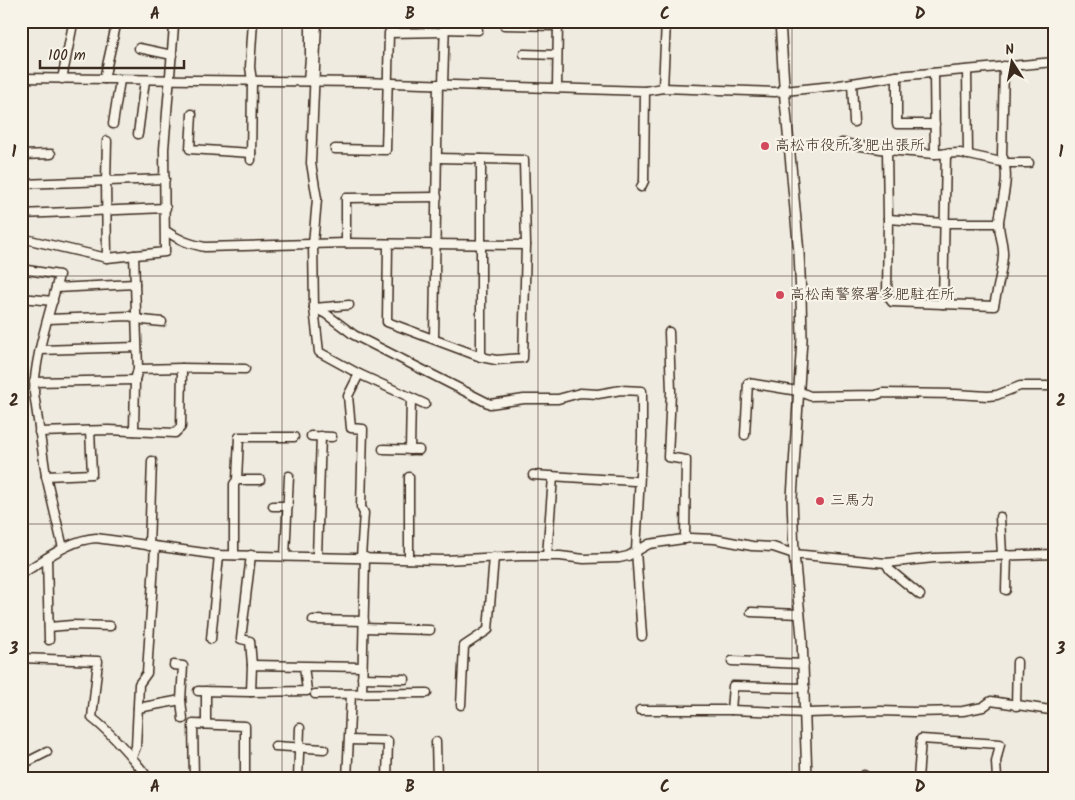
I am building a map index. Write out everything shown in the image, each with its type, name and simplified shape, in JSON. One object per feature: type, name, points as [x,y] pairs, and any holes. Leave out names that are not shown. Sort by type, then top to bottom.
[{"type":"street","points":[[104,79],[117,21]]},
{"type":"street","points":[[192,114],[190,149],[251,157],[252,81],[250,67],[253,21]]},
{"type":"street","points":[[310,21],[311,164],[317,199],[313,244],[314,308],[319,352],[359,374],[425,404]]},
{"type":"street","points":[[311,81],[318,21]]},
{"type":"street","points":[[662,88],[666,21]]},
{"type":"street","points":[[780,21],[801,296],[802,339],[792,498],[794,554],[804,664],[807,779]]},
{"type":"street","points":[[21,238],[107,258],[165,252],[164,149],[171,80],[174,26],[172,22]]},
{"type":"street","points":[[504,25],[558,24],[557,88]]},
{"type":"street","points":[[434,339],[440,84],[444,28]]},
{"type":"street","points":[[335,149],[386,150],[389,32],[444,28],[478,30]]},
{"type":"street","points":[[62,79],[72,30]]},
{"type":"street","points":[[139,48],[172,55]]},
{"type":"street","points":[[524,54],[557,56]]},
{"type":"street","points":[[21,78],[388,82],[645,91],[662,88],[775,92],[897,76],[1054,62]]},
{"type":"street","points":[[887,150],[887,295],[892,302],[994,306],[1003,256],[1003,241],[998,223],[1005,191],[1006,163],[1002,155],[1004,66]]},
{"type":"street","points":[[967,70],[968,155]]},
{"type":"street","points":[[934,73],[935,154]]},
{"type":"street","points":[[897,76],[897,124],[935,124]]},
{"type":"street","points":[[113,124],[120,80]]},
{"type":"street","points":[[138,134],[145,80]]},
{"type":"street","points":[[852,83],[854,122]]},
{"type":"street","points":[[641,186],[644,181],[645,91]]},
{"type":"street","points":[[107,140],[107,258]]},
{"type":"street","points":[[842,144],[935,154],[960,153],[1006,163],[1028,163]]},
{"type":"street","points":[[943,304],[946,153]]},
{"type":"street","points":[[21,155],[51,154]]},
{"type":"street","points":[[388,244],[387,322],[481,357],[496,360],[523,358],[526,245],[524,160],[438,158]]},
{"type":"street","points":[[481,159],[481,357]]},
{"type":"street","points":[[21,184],[165,179]]},
{"type":"street","points":[[346,243],[346,198],[437,197]]},
{"type":"street","points":[[21,214],[166,208]]},
{"type":"street","points":[[888,219],[944,223],[998,223]]},
{"type":"street","points":[[166,231],[178,240],[191,245],[206,247],[346,243],[526,245]]},
{"type":"street","points":[[134,255],[138,369],[135,380],[134,431]]},
{"type":"street","points":[[21,269],[59,275],[40,350],[34,382],[34,394],[46,476],[63,548]]},
{"type":"street","points":[[56,288],[135,284]]},
{"type":"street","points":[[21,298],[53,301]]},
{"type":"street","points":[[314,308],[350,305]]},
{"type":"street","points":[[314,308],[326,314],[354,335],[490,404],[524,399],[558,398],[580,393],[598,394],[620,390],[642,391],[642,437],[636,551],[642,636]]},
{"type":"street","points":[[48,319],[129,316],[162,322]]},
{"type":"street","points":[[669,332],[671,392],[668,458],[686,460],[685,539]]},
{"type":"street","points":[[40,350],[137,347]]},
{"type":"street","points":[[39,432],[134,431],[175,433],[181,427],[182,368]]},
{"type":"street","points":[[138,369],[245,369]]},
{"type":"street","points":[[359,374],[348,396],[351,428],[363,429],[361,508],[364,513],[364,625],[362,694]]},
{"type":"street","points":[[34,382],[135,380]]},
{"type":"street","points":[[745,435],[748,383],[798,391],[810,396],[876,395],[882,393],[988,396],[997,395],[1020,386],[1054,386]]},
{"type":"street","points":[[383,449],[415,450],[411,398]]},
{"type":"street","points":[[46,476],[92,474],[90,431]]},
{"type":"street","points":[[311,436],[332,437]]},
{"type":"street","points":[[317,556],[322,436]]},
{"type":"street","points":[[234,555],[234,484],[237,480],[239,437],[294,437]]},
{"type":"street","points":[[132,757],[136,747],[139,684],[147,672],[152,547],[152,461]]},
{"type":"street","points":[[533,475],[634,481]]},
{"type":"street","points":[[285,556],[289,476]]},
{"type":"street","points":[[409,477],[409,559]]},
{"type":"street","points":[[547,556],[553,477]]},
{"type":"street","points":[[237,480],[260,480]]},
{"type":"street","points":[[273,506],[288,506]]},
{"type":"street","points":[[1000,517],[1006,590]]},
{"type":"street","points":[[21,574],[63,548],[84,539],[96,538],[152,547],[234,555],[409,559],[470,560],[494,557],[547,556],[619,558],[649,544],[685,539],[715,539],[752,546],[773,547],[794,554],[886,563],[934,558],[1054,554]]},
{"type":"street","points":[[211,639],[220,554]]},
{"type":"street","points":[[251,556],[241,639],[250,641],[252,665],[251,692]]},
{"type":"street","points":[[461,705],[464,646],[488,630],[494,557]]},
{"type":"street","points":[[47,558],[49,640]]},
{"type":"street","points":[[886,563],[890,570],[920,595]]},
{"type":"street","points":[[751,612],[800,614]]},
{"type":"street","points":[[313,620],[430,630]]},
{"type":"street","points":[[49,627],[110,626]]},
{"type":"street","points":[[21,658],[98,661],[92,718],[103,726],[132,757],[149,779]]},
{"type":"street","points":[[732,662],[804,664]]},
{"type":"street","points":[[1016,706],[1017,662]]},
{"type":"street","points":[[174,665],[183,666],[181,700],[183,719]]},
{"type":"street","points":[[252,665],[362,667]]},
{"type":"street","points":[[198,691],[308,691],[304,666]]},
{"type":"street","points":[[362,678],[405,679]]},
{"type":"street","points":[[731,710],[733,686],[805,688]]},
{"type":"street","points":[[206,691],[206,724]]},
{"type":"street","points":[[315,694],[427,693]]},
{"type":"street","points":[[347,779],[351,694]]},
{"type":"street","points":[[138,708],[181,700]]},
{"type":"street","points":[[640,710],[731,710],[806,714],[881,710],[913,712],[963,711],[983,707],[991,701],[1050,710],[1054,713]]},
{"type":"street","points":[[194,779],[193,724],[245,726],[245,779]]},
{"type":"street","points":[[298,779],[300,728]]},
{"type":"street","points":[[918,779],[920,739],[1000,744],[996,762],[997,779]]},
{"type":"street","points":[[349,740],[388,741],[388,779]]},
{"type":"street","points":[[436,742],[438,779]]},
{"type":"street","points":[[275,746],[324,749]]},
{"type":"street","points":[[21,765],[47,752]]},
{"type":"place","name":"高松市役所多肥出張所","points":[[765,146]]},
{"type":"place","name":"高松南警察署多肥駐在所","points":[[780,295]]},
{"type":"place","name":"三馬力","points":[[820,501]]}]
